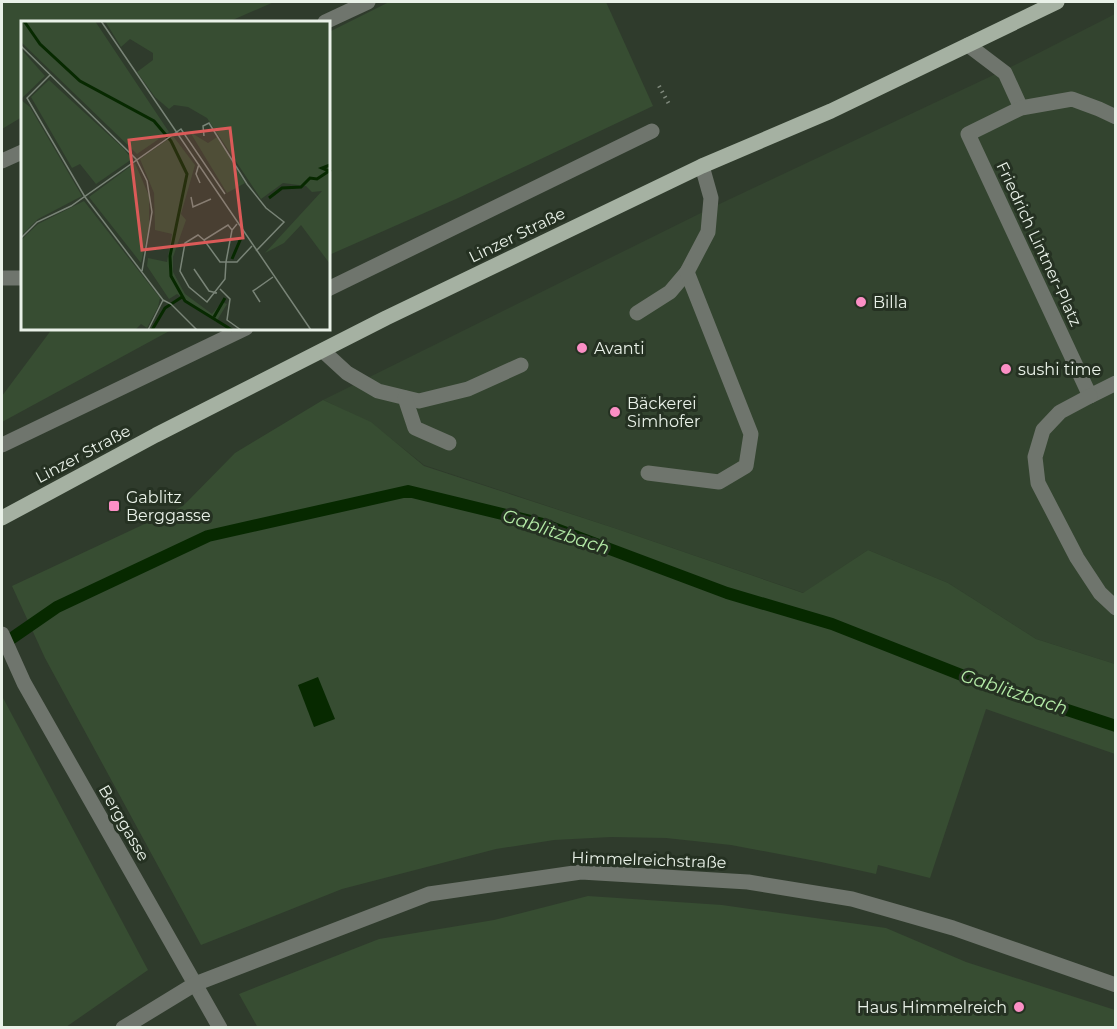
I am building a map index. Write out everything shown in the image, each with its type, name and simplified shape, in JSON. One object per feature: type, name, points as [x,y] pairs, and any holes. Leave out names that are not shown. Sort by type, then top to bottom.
[{"type":"main road","name":"Linzer Straße","points":[[2,518],[156,435],[386,318],[702,166],[831,111],[1057,2]]},
{"type":"street","points":[[327,21],[368,2]]},
{"type":"street","points":[[968,45],[1005,73],[1021,108]]},
{"type":"street","name":"Friedrich Lintner-Platz","points":[[1090,396],[968,134],[1021,108],[1071,99],[1116,117]]},
{"type":"street","points":[[330,288],[652,131]]},
{"type":"street","points":[[2,161],[21,152]]},
{"type":"street","points":[[637,313],[670,292],[687,272],[708,232],[711,198],[702,166]]},
{"type":"street","points":[[648,473],[719,482],[746,466],[751,434],[687,272]]},
{"type":"street","points":[[2,278],[21,278]]},
{"type":"street","points":[[2,445],[242,330]]},
{"type":"street","points":[[323,351],[347,373],[378,392],[419,401],[468,389],[521,364]]},
{"type":"street","points":[[1116,383],[1060,412],[1044,430],[1035,457],[1038,483],[1077,558],[1100,593],[1116,608]]},
{"type":"street","points":[[405,398],[415,428],[449,443]]},
{"type":"street","name":"Berggasse","points":[[2,634],[24,683],[220,1028]]},
{"type":"street","name":"Himmelreichstraße","points":[[123,1028],[195,984],[429,894],[581,872],[748,882],[852,900],[953,928],[1116,985]]},
{"type":"shaded area","points":[[2,2],[274,2],[230,21],[21,21],[21,118],[2,129]]},
{"type":"shaded area","points":[[389,2],[606,2],[653,106],[456,199],[330,255],[330,32]]},
{"type":"shaded area","points":[[1115,14],[1115,664],[1036,639],[948,583],[868,550],[804,593],[424,465],[371,423],[323,400],[711,208],[1019,63]]},
{"type":"shaded area","points":[[51,330],[171,330],[2,422],[2,396]]},
{"type":"shaded area","points":[[323,400],[371,422],[424,466],[803,593],[868,550],[948,583],[1036,639],[1115,664],[1115,754],[986,709],[930,878],[878,865],[876,874],[731,845],[666,838],[611,837],[554,840],[496,849],[342,889],[201,945],[45,658],[12,586],[183,506],[235,453]]},
{"type":"shaded area","points":[[318,677],[335,719],[314,727],[298,685]]},
{"type":"shaded area","points":[[2,696],[148,970],[66,1027],[2,1027]]},
{"type":"shaded area","points":[[588,896],[722,905],[886,928],[966,962],[1115,1010],[1115,1027],[258,1028],[239,994],[379,939],[494,920]]},
{"type":"waterway","name":"Gablitzbach","points":[[2,645],[57,607],[208,536],[408,491],[543,524],[727,593],[832,624],[964,676],[1116,726]]},
{"type":"place","name":"Billa","points":[[861,302]]},
{"type":"place","name":"Avanti","points":[[582,348]]},
{"type":"place","name":"sushi time","points":[[1006,369]]},
{"type":"place","name":"Bäckerei Simhofer","points":[[615,412]]},
{"type":"place","name":"Gablitz Berggasse","points":[[114,506]]},
{"type":"place","name":"Haus Himmelreich","points":[[1019,1007]]}]
